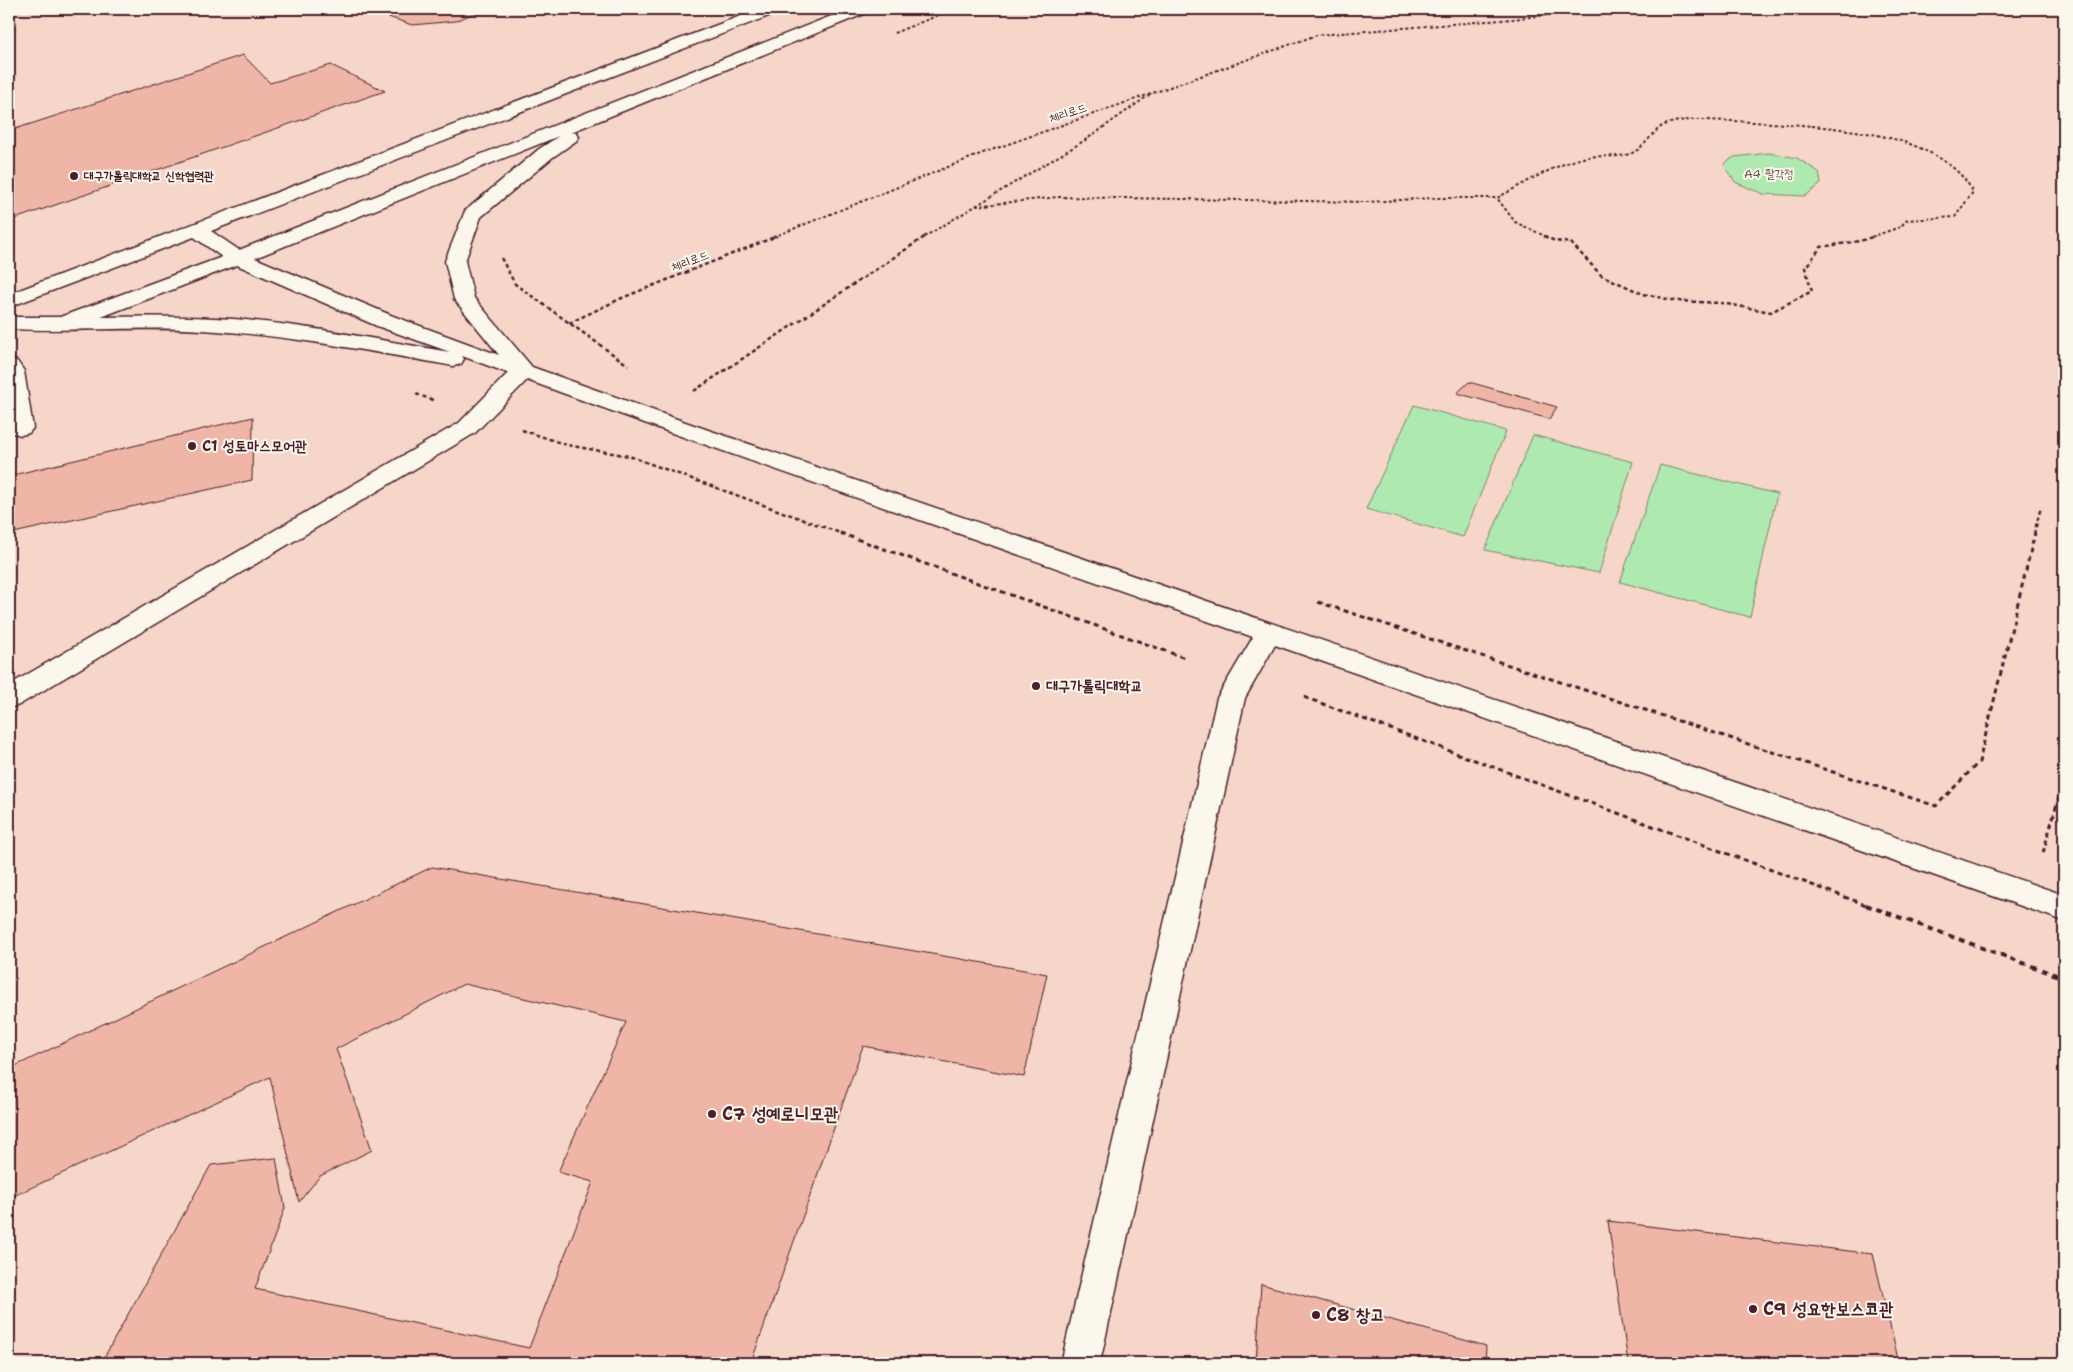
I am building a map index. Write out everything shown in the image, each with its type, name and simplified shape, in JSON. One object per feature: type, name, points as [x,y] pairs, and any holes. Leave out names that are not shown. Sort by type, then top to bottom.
[{"type":"lane","points":[[9,301],[773,9]]},
{"type":"lane","points":[[59,325],[236,258],[863,9]]},
{"type":"lane","points":[[524,371],[464,299],[456,261],[472,216],[546,153],[615,107]]},
{"type":"lane","points":[[441,136],[450,173]]},
{"type":"lane","points":[[196,229],[236,258],[385,321],[680,428],[2064,908]]},
{"type":"lane","points":[[9,324],[59,325],[165,322],[284,331],[524,371]]},
{"type":"lane","points":[[9,366],[14,371],[21,428]]},
{"type":"lane","points":[[9,698],[467,428],[524,371]]},
{"type":"lane","points":[[1080,1363],[1231,698],[1269,632]]},
{"type":"path","points":[[891,34],[954,9]]},
{"type":"path","name":"체리로드","points":[[569,323],[622,298],[983,153],[1317,34],[1513,19],[1595,9]]},
{"type":"path","points":[[697,397],[690,394],[869,272],[974,206],[1125,116],[1154,91]]},
{"type":"path","points":[[974,206],[1058,197],[1368,202],[1432,198],[1497,198],[1541,175],[1583,158],[1632,153],[1666,124],[1696,120],[1752,122],[1829,129],[1895,139],[1933,155],[1961,174],[1974,192],[1955,217],[1907,220],[1900,227],[1860,241],[1821,247],[1805,268],[1812,291],[1772,312],[1721,303],[1677,301],[1643,294],[1602,275],[1571,243],[1555,241],[1515,222],[1497,198]]},
{"type":"path","points":[[499,255],[515,284],[629,366]]},
{"type":"path","points":[[408,392],[567,445],[629,456],[1185,658]]},
{"type":"path","points":[[1310,600],[1936,806],[1979,762],[2042,507]]},
{"type":"path","points":[[1304,697],[2064,978]]},
{"type":"path","points":[[2041,858],[2064,779]]},
{"type":"shaded area","name":"대구가톨릭대학교","points":[[9,9],[2064,9],[2064,1363],[9,1363]]},
{"type":"green space","name":"A4 팔각정","points":[[1769,153],[1797,158],[1819,172],[1821,184],[1805,196],[1763,194],[1735,182],[1724,164],[1734,157]]},
{"type":"green space","points":[[1414,405],[1506,431],[1463,537],[1366,509]]},
{"type":"green space","points":[[1533,435],[1633,462],[1599,573],[1485,550]]},
{"type":"green space","points":[[1660,465],[1777,494],[1750,617],[1620,582]]},
{"type":"building","points":[[365,9],[483,9],[456,21],[412,25]]},
{"type":"building","name":"대구가톨릭대학교 신학협력관","points":[[243,55],[270,83],[331,65],[385,91],[9,221],[9,131]]},
{"type":"building","points":[[1469,382],[1557,407],[1549,419],[1457,393]]},
{"type":"building","name":"C1 성토마스모어관","points":[[253,417],[252,480],[9,534],[9,476]]},
{"type":"building","name":"C7 성예로니모관","points":[[432,867],[1047,974],[1024,1077],[863,1046],[751,1363],[101,1363],[211,1165],[276,1158],[285,1208],[255,1289],[529,1348],[593,1182],[558,1172],[626,1022],[464,984],[336,1049],[372,1150],[320,1176],[299,1202],[270,1077],[9,1198],[9,1069]]},
{"type":"building","name":"C9 성요한보스코관","points":[[1608,1221],[1873,1254],[1899,1363],[1628,1363]]},
{"type":"building","name":"C8 창고","points":[[1261,1284],[1486,1346],[1485,1363],[1256,1363]]},
{"type":"place","name":"대구가톨릭대학교 신학협력관","points":[[74,176]]},
{"type":"place","name":"C1 성토마스모어관","points":[[192,446]]},
{"type":"place","name":"대구가톨릭대학교","points":[[1036,686]]},
{"type":"place","name":"C7 성예로니모관","points":[[712,1114]]},
{"type":"place","name":"C9 성요한보스코관","points":[[1753,1309]]},
{"type":"place","name":"C8 창고","points":[[1316,1315]]}]
